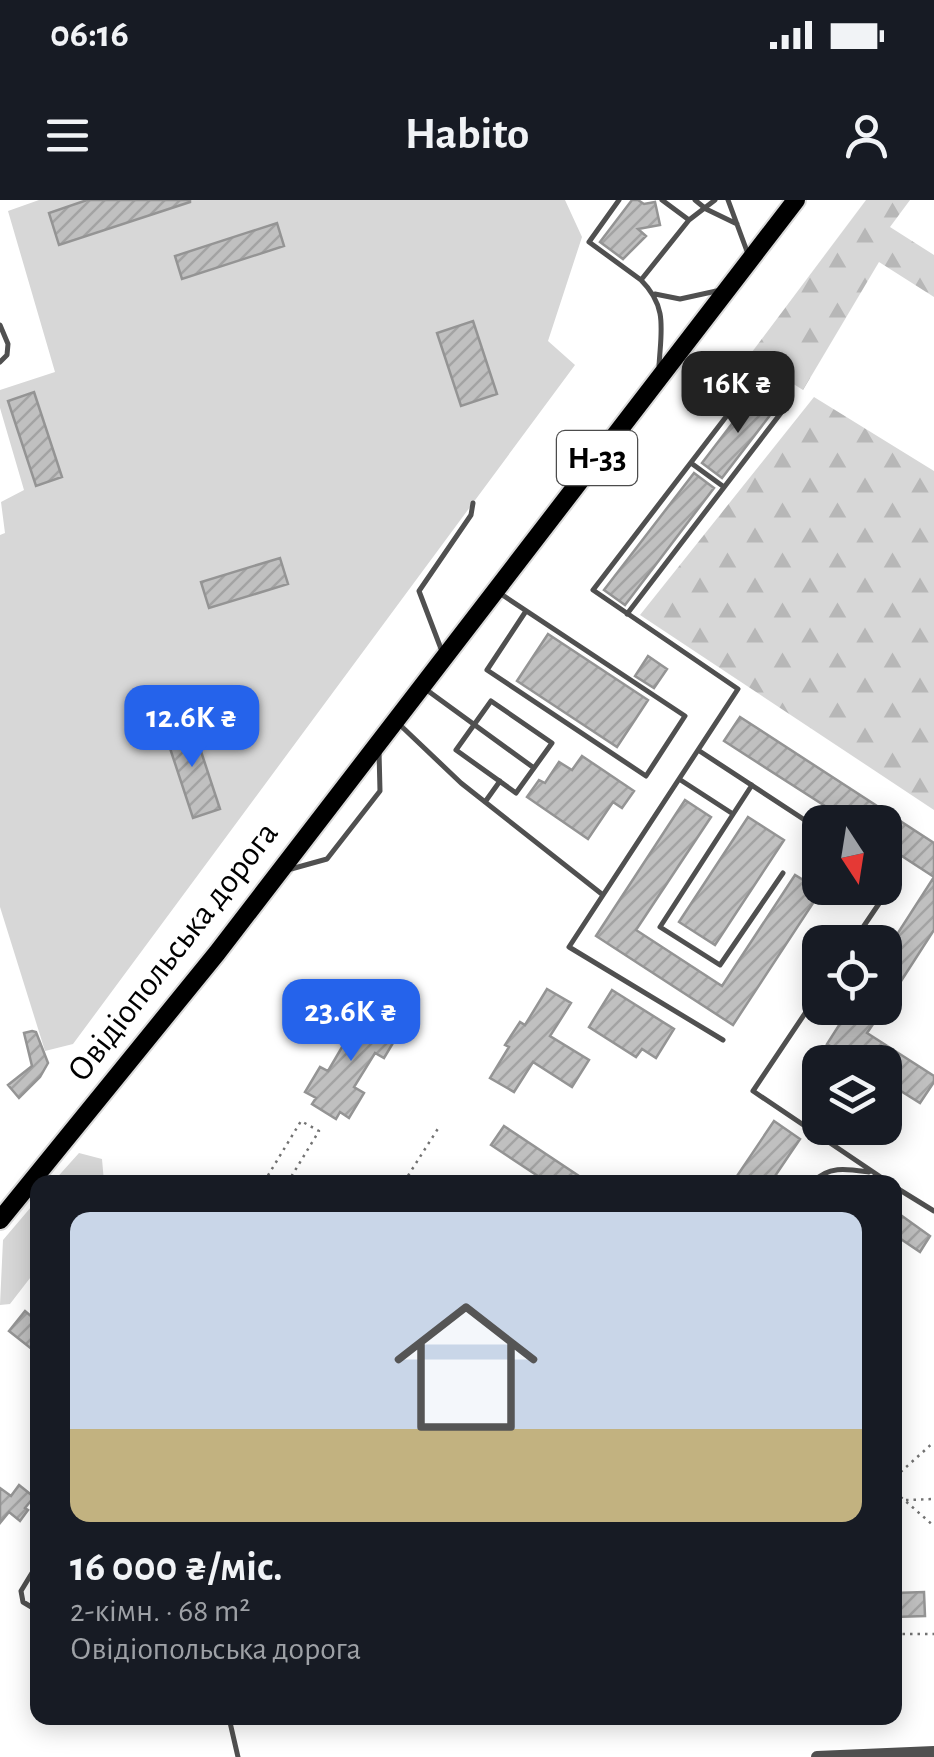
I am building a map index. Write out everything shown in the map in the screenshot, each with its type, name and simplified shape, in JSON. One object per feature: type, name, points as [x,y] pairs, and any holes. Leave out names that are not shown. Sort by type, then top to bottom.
[{"type":"main road","name":"Овідіопольська дорога","points":[[35,1175],[216,952],[796,200]]},
{"type":"main road","name":"Овідіопольська дорога","points":[[2,1215],[30,1181]]},
{"type":"street","points":[[817,1757],[934,1752]]},
{"type":"lane","points":[[618,200],[589,242],[655,294],[662,318],[659,378]]},
{"type":"lane","points":[[662,200],[689,220]]},
{"type":"lane","points":[[695,200],[737,224]]},
{"type":"lane","points":[[641,280],[689,220],[715,200]]},
{"type":"lane","points":[[728,200],[750,259]]},
{"type":"lane","points":[[655,294],[680,298],[728,288]]},
{"type":"lane","points":[[0,325],[8,344],[7,355],[0,362]]},
{"type":"lane","points":[[628,614],[784,408],[752,383],[593,590],[628,614],[738,689],[569,947],[723,1040]]},
{"type":"lane","points":[[690,463],[724,487]]},
{"type":"lane","points":[[444,657],[418,592],[471,515],[473,503]]},
{"type":"lane","points":[[496,590],[526,610],[685,716],[646,776],[487,670],[526,610]]},
{"type":"lane","points":[[422,686],[534,768]]},
{"type":"lane","points":[[491,701],[552,743],[534,768],[516,793],[456,750],[491,701]]},
{"type":"lane","points":[[395,720],[460,783],[603,895]]},
{"type":"lane","points":[[278,872],[327,858],[380,791],[378,742]]},
{"type":"lane","points":[[698,750],[802,818]]},
{"type":"lane","points":[[679,780],[733,814]]},
{"type":"lane","points":[[485,802],[500,781]]},
{"type":"lane","points":[[752,785],[660,927],[720,965],[783,873]]},
{"type":"lane","points":[[802,1019],[753,1091],[876,1175]]},
{"type":"lane","points":[[821,1175],[845,1168],[872,1173]]},
{"type":"lane","points":[[902,1191],[934,1211]]},
{"type":"lane","points":[[30,1576],[21,1591],[22,1602],[30,1606]]},
{"type":"lane","points":[[231,1725],[238,1757]]},
{"type":"path","points":[[268,1175],[301,1120],[318,1131],[292,1175]]},
{"type":"path","points":[[408,1175],[439,1127]]},
{"type":"path","points":[[902,1471],[934,1442]]},
{"type":"path","points":[[902,1498],[934,1526]]},
{"type":"path","points":[[905,1500],[934,1499]]},
{"type":"path","points":[[902,1634],[934,1634]]},
{"type":"green space","points":[[39,200],[565,200],[582,237],[548,341],[575,365],[73,1044],[45,1051],[0,907],[0,535],[5,533],[1,502],[24,490],[0,408],[0,390],[55,372],[8,211]]},
{"type":"green space","points":[[866,200],[910,200],[890,227],[934,255],[934,297],[879,262],[803,390],[749,356]]},
{"type":"green space","points":[[814,397],[934,471],[934,810],[640,615]]},
{"type":"green space","points":[[79,1153],[102,1159],[103,1175],[59,1175]]},
{"type":"green space","points":[[30,1208],[30,1278],[10,1304],[0,1305],[3,1240]]},
{"type":"building","points":[[87,200],[190,202],[59,245],[49,213]]},
{"type":"building","points":[[632,200],[655,202],[660,225],[638,229],[646,236],[623,259],[600,242]]},
{"type":"building","points":[[277,223],[284,246],[182,279],[175,256]]},
{"type":"building","points":[[473,321],[497,394],[461,406],[437,333]]},
{"type":"building","points":[[34,392],[62,477],[36,486],[8,401]]},
{"type":"building","points":[[754,395],[774,410],[722,478],[702,463]]},
{"type":"building","points":[[694,473],[714,488],[625,605],[604,590]]},
{"type":"building","points":[[280,558],[288,584],[209,608],[201,582]]},
{"type":"building","points":[[548,634],[648,700],[617,747],[517,681]]},
{"type":"building","points":[[648,656],[667,669],[654,688],[635,676]]},
{"type":"building","points":[[740,717],[875,805],[824,805],[724,741]]},
{"type":"building","points":[[191,721],[220,809],[193,818],[164,730]]},
{"type":"building","points":[[582,756],[634,791],[622,808],[613,802],[588,839],[527,797],[539,780],[545,783],[559,762],[572,770]]},
{"type":"building","points":[[685,800],[711,817],[636,930],[722,986],[795,875],[802,879],[802,905],[812,905],[733,1025],[596,936]]},
{"type":"building","points":[[748,817],[784,840],[715,945],[679,922]]},
{"type":"building","points":[[902,822],[934,843],[934,877],[902,856]]},
{"type":"building","points":[[934,877],[934,930],[902,980],[902,927]]},
{"type":"building","points":[[547,989],[571,1003],[550,1036],[589,1060],[572,1087],[533,1062],[514,1092],[490,1078],[509,1047],[505,1045],[520,1022],[525,1025]]},
{"type":"building","points":[[612,990],[674,1029],[656,1058],[642,1049],[636,1057],[589,1027]]},
{"type":"building","points":[[355,1008],[371,1017],[381,1015],[386,1026],[399,1033],[384,1058],[375,1053],[354,1087],[364,1093],[349,1118],[340,1112],[336,1119],[312,1104],[316,1098],[305,1092],[320,1067],[328,1071],[348,1037],[341,1033]]},
{"type":"building","points":[[839,1025],[872,1025],[867,1033],[886,1045],[829,1045]]},
{"type":"building","points":[[36,1032],[48,1063],[19,1098],[8,1085],[32,1066],[24,1033]]},
{"type":"building","points":[[902,1055],[934,1076],[920,1103],[902,1092]]},
{"type":"building","points":[[774,1121],[800,1139],[776,1175],[738,1175]]},
{"type":"building","points":[[504,1126],[578,1175],[536,1175],[491,1145]]},
{"type":"building","points":[[902,1216],[930,1236],[920,1252],[902,1240]]},
{"type":"building","points":[[25,1311],[30,1315],[30,1348],[9,1331]]},
{"type":"building","points":[[19,1485],[30,1494],[25,1508],[28,1510],[20,1521],[9,1512],[0,1523],[0,1488],[11,1496]]},
{"type":"building","points":[[924,1592],[925,1616],[902,1617],[902,1593]]}]
